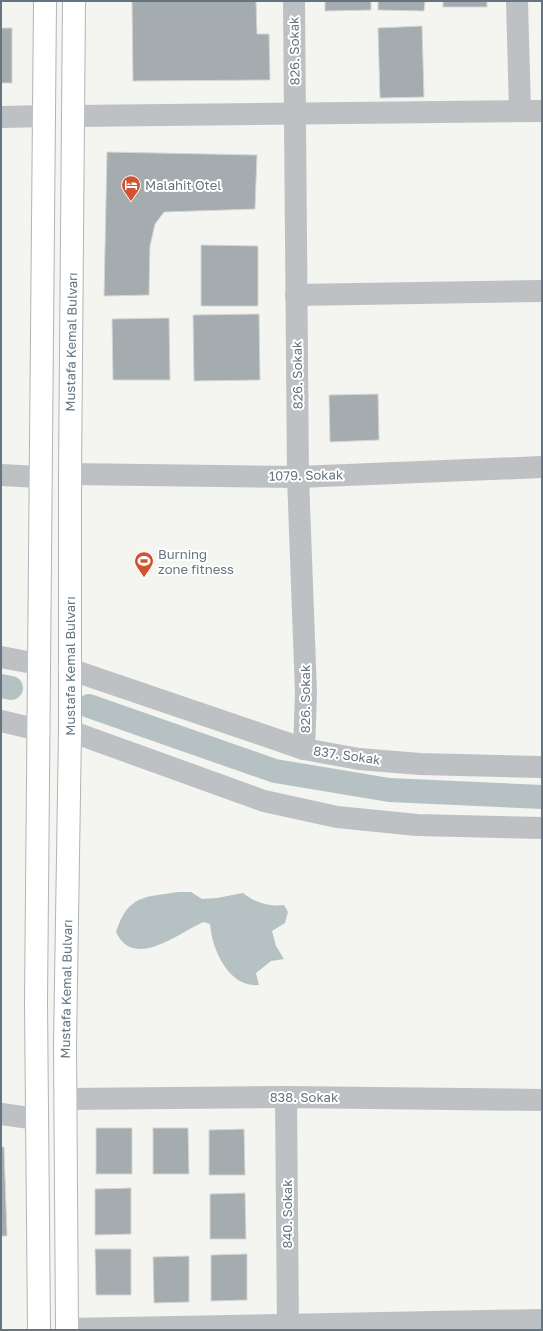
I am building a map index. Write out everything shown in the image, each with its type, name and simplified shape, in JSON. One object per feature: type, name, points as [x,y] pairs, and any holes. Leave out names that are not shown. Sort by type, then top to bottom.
[{"type":"main road","points":[[38,1330],[36,1003],[45,1]]},
{"type":"main road","name":"Mustafa Kemal Bulvarı","points":[[67,1330],[65,1037],[70,731],[70,474],[74,1]]},
{"type":"street","name":"826. Sokak","points":[[294,1],[298,477],[306,693],[304,749]]},
{"type":"street","points":[[517,1],[520,111]]},
{"type":"street","points":[[74,116],[295,115],[542,111]]},
{"type":"street","points":[[1,117],[44,116]]},
{"type":"street","points":[[296,295],[542,291]]},
{"type":"street","name":"1079. Sokak","points":[[70,474],[298,477],[542,467]]},
{"type":"street","points":[[1,475],[40,477]]},
{"type":"street","points":[[1,657],[38,664]]},
{"type":"street","name":"837. Sokak","points":[[69,669],[304,749],[359,759],[420,764],[542,768]]},
{"type":"street","points":[[1,721],[39,730]]},
{"type":"street","points":[[70,731],[264,800],[337,817],[417,825],[542,828]]},
{"type":"street","name":"838. Sokak","points":[[65,1099],[286,1097],[542,1100]]},
{"type":"street","name":"840. Sokak","points":[[286,1097],[288,1328]]},
{"type":"street","points":[[1,1114],[37,1119]]},
{"type":"street","points":[[67,1330],[288,1328],[542,1320]]},
{"type":"shaded area","points":[[179,892],[191,892],[202,899],[243,893],[262,904],[284,905],[288,912],[285,923],[272,931],[276,946],[284,959],[271,961],[256,973],[259,985],[248,984],[239,980],[231,974],[218,956],[211,934],[210,924],[203,922],[156,946],[144,949],[133,948],[124,943],[116,932],[126,911],[132,904],[147,897]]},
{"type":"building","points":[[132,1],[256,1],[257,34],[269,34],[270,80],[133,81]]},
{"type":"building","points":[[325,1],[371,1],[371,10],[325,11]]},
{"type":"building","points":[[378,1],[425,1],[424,11],[378,10]]},
{"type":"building","points":[[443,1],[487,1],[487,7],[443,7]]},
{"type":"building","points":[[422,26],[424,97],[380,98],[378,28]]},
{"type":"building","points":[[1,28],[12,28],[12,83],[1,83]]},
{"type":"building","points":[[107,152],[257,155],[255,209],[164,212],[155,224],[150,246],[149,295],[104,296]]},
{"type":"building","points":[[201,245],[258,246],[258,306],[201,306]]},
{"type":"building","points":[[259,314],[260,380],[194,381],[193,315]]},
{"type":"building","points":[[169,318],[170,380],[113,380],[112,319]]},
{"type":"building","points":[[378,394],[379,440],[330,442],[329,395]]},
{"type":"building","points":[[96,1128],[132,1128],[132,1174],[96,1174]]},
{"type":"building","points":[[153,1128],[188,1128],[189,1174],[153,1174]]},
{"type":"building","points":[[244,1129],[245,1175],[209,1175],[209,1130]]},
{"type":"building","points":[[1,1147],[4,1147],[7,1236],[1,1236]]},
{"type":"building","points":[[131,1188],[131,1234],[95,1235],[95,1189]]},
{"type":"building","points":[[245,1193],[246,1239],[210,1239],[210,1194]]},
{"type":"building","points":[[95,1249],[131,1249],[131,1295],[96,1295]]},
{"type":"building","points":[[247,1254],[247,1300],[211,1301],[211,1255]]},
{"type":"building","points":[[189,1256],[189,1302],[154,1303],[153,1257]]},
{"type":"waterway","points":[[1,686],[11,688]]},
{"type":"waterway","points":[[89,706],[275,771],[389,790],[542,797]]},
{"type":"place","name":"Malahit Otel","points":[[131,202]]},
{"type":"place","name":"Burning zone fitness","points":[[144,578]]}]
